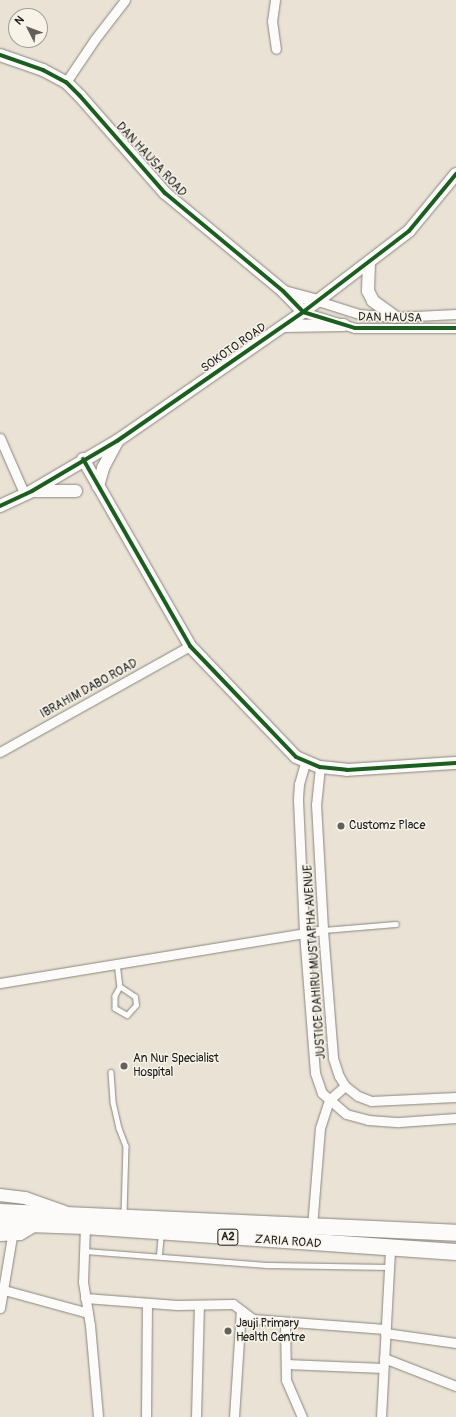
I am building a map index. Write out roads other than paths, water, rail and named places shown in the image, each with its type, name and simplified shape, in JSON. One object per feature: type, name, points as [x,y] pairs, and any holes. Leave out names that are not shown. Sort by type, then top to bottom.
[{"type":"highway","name":"ZARIA ROAD","points":[[0,1212],[68,1213],[312,1227],[456,1233]]},
{"type":"highway","name":"ZARIA ROAD","points":[[0,1223],[85,1226],[390,1249],[456,1252]]},
{"type":"street","points":[[66,82],[95,39],[125,0]]},
{"type":"street","points":[[275,0],[272,21],[276,49]]},
{"type":"street","name":"DAN HAUSA ROAD","points":[[0,54],[43,70],[66,82],[165,193],[283,291],[303,312]]},
{"type":"street","name":"SOKOTO ROAD","points":[[0,506],[28,492],[83,459],[117,441],[303,312],[409,231],[456,174]]},
{"type":"street","points":[[370,262],[368,291],[373,301],[395,316]]},
{"type":"street","points":[[283,291],[318,301]]},
{"type":"street","name":"DAN HAUSA","points":[[318,301],[349,313],[395,316],[456,314]]},
{"type":"street","name":"DAN HAUSA","points":[[303,312],[355,328],[456,328]]},
{"type":"street","points":[[282,326],[344,325]]},
{"type":"street","points":[[0,438],[28,492],[76,491]]},
{"type":"street","points":[[98,486],[103,468],[117,441]]},
{"type":"street","points":[[83,459],[190,646],[285,746],[305,763],[320,768],[347,770],[456,763]]},
{"type":"street","name":"IBRAHIM DABO ROAD","points":[[0,752],[190,646]]},
{"type":"street","points":[[305,763],[299,784],[298,800],[304,933],[315,1073],[322,1093],[346,1114],[368,1120],[399,1122],[456,1118]]},
{"type":"street","name":"JUSTICE DAHIRU MUSTAPHA AVENUE","points":[[320,768],[316,804],[333,1058],[345,1086]]},
{"type":"street","points":[[0,983],[324,930]]},
{"type":"street","points":[[312,1227],[316,1153],[320,1128],[329,1100],[345,1086],[358,1096],[371,1101],[456,1097]]},
{"type":"street","points":[[0,1195],[25,1198],[68,1213]]},
{"type":"street","points":[[0,1235],[12,1236],[26,1232],[35,1225]]},
{"type":"street","points":[[85,1226],[82,1282],[88,1313],[98,1417]]},
{"type":"street","points":[[0,1308],[12,1236]]},
{"type":"street","points":[[381,1417],[390,1249]]},
{"type":"street","points":[[4,1290],[88,1313]]},
{"type":"street","points":[[85,1298],[146,1304],[233,1304],[252,1320],[385,1331],[456,1343]]},
{"type":"street","points":[[146,1304],[146,1417]]},
{"type":"street","points":[[196,1417],[199,1305]]},
{"type":"street","points":[[234,1417],[241,1310]]},
{"type":"street","points":[[285,1322],[286,1380],[302,1417]]},
{"type":"street","points":[[384,1358],[456,1386]]},
{"type":"street","points":[[286,1364],[383,1368]]},
{"type":"lane","points":[[324,930],[396,924]]},
{"type":"lane","points":[[117,964],[120,987],[115,996],[115,1008],[127,1015],[136,1005],[135,998],[120,987]]},
{"type":"lane","points":[[111,1072],[114,1108],[126,1146],[124,1217]]},
{"type":"lane","points":[[159,1256],[161,1232]]},
{"type":"lane","points":[[84,1251],[269,1265],[389,1267]]},
{"type":"place","name":"Customz Place","points":[[341,826]]},
{"type":"place","name":"An Nur Specialist Hospital","points":[[124,1066]]},
{"type":"place","name":"Jauji Primary Health Centre","points":[[228,1331]]}]
